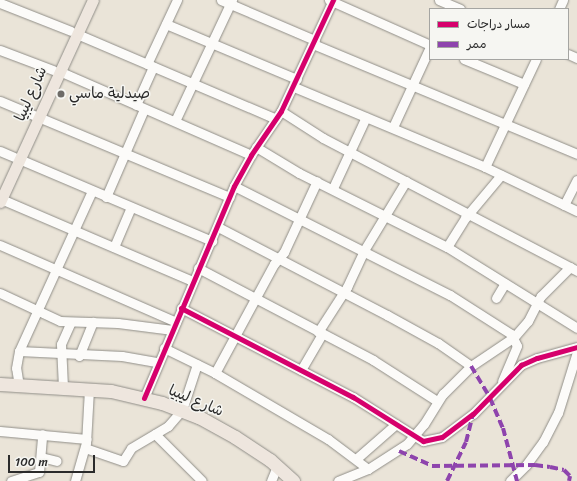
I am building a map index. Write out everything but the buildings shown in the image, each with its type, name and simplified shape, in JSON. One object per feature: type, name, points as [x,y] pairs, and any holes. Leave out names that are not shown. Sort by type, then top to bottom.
[{"type":"highway","name":"شارع ليبيا","points":[[0,384],[89,389],[144,398],[182,410],[235,437],[278,466],[293,481]]},
{"type":"main road","name":"شارع ليبيا","points":[[74,33],[86,0]]},
{"type":"main road","name":"شارع ليبيا","points":[[1,201],[17,158],[56,71],[74,33],[93,0]]},
{"type":"main road","name":"شارع ليبيا","points":[[0,187],[17,158]]},
{"type":"street","points":[[106,197],[124,153],[140,107],[150,65],[177,0]]},
{"type":"street","points":[[221,0],[231,2],[411,87],[577,154]]},
{"type":"street","points":[[439,0],[450,4]]},
{"type":"street","points":[[144,398],[157,362],[174,326],[192,281],[212,241],[234,186],[254,151],[279,115],[332,1],[429,46]]},
{"type":"street","points":[[175,121],[210,43],[231,2]]},
{"type":"street","points":[[0,3],[192,83],[279,115],[351,151],[574,269],[537,302],[528,321],[514,337],[471,366],[437,401],[414,437],[402,449],[368,469],[338,481]]},
{"type":"street","points":[[166,24],[210,43],[366,117],[393,127],[485,167],[577,210]]},
{"type":"street","points":[[393,127],[429,48]]},
{"type":"street","points":[[0,50],[56,71],[175,121],[254,151],[333,188],[447,247],[577,328]]},
{"type":"street","points":[[466,60],[524,84]]},
{"type":"street","points":[[485,167],[536,60]]},
{"type":"street","points":[[0,101],[35,117],[230,196]]},
{"type":"street","points":[[333,188],[366,117]]},
{"type":"street","points":[[0,151],[212,241]]},
{"type":"street","points":[[447,247],[469,214],[501,175]]},
{"type":"street","points":[[564,205],[577,180]]},
{"type":"street","points":[[215,373],[255,299],[279,259],[300,219],[317,181]]},
{"type":"street","points":[[301,370],[363,252],[406,181]]},
{"type":"street","points":[[234,186],[455,298],[514,337],[516,350],[500,385]]},
{"type":"street","points":[[19,386],[16,368],[19,350],[37,310],[58,270],[92,191]]},
{"type":"street","points":[[1,201],[114,247],[192,281]]},
{"type":"street","points":[[114,247],[131,207]]},
{"type":"street","points":[[218,226],[419,332],[471,366]]},
{"type":"street","points":[[0,245],[58,270],[174,326]]},
{"type":"street","points":[[198,268],[381,364],[437,401]]},
{"type":"street","points":[[496,298],[505,283]]},
{"type":"street","points":[[0,293],[58,320],[71,322],[174,326]]},
{"type":"street","points":[[181,308],[236,335],[367,405],[414,437],[428,442],[442,437],[473,414],[500,385],[527,362],[577,347]]},
{"type":"street","points":[[63,387],[60,354],[61,341],[71,322]]},
{"type":"street","points":[[79,356],[93,322]]},
{"type":"street","points":[[164,348],[215,373],[328,439],[356,458],[368,469]]},
{"type":"street","points":[[19,350],[79,356],[122,356],[157,362]]},
{"type":"street","points":[[510,481],[526,465],[546,436],[570,382],[577,352]]},
{"type":"street","points":[[0,431],[42,434],[86,444],[122,461],[131,448],[168,426],[182,410],[197,364]]},
{"type":"street","points":[[75,481],[86,444],[89,389]]},
{"type":"street","points":[[356,458],[396,424]]},
{"type":"street","points":[[11,481],[38,472],[41,457],[42,434]]},
{"type":"street","points":[[155,434],[202,481]]},
{"type":"street","points":[[41,457],[57,461]]},
{"type":"street","points":[[271,481],[278,466]]},
{"type":"marked path","points":[[471,366],[490,398],[503,428],[517,481]]},
{"type":"marked path","points":[[447,481],[466,442],[473,414]]},
{"type":"marked path","points":[[399,451],[432,466],[535,465],[550,467],[564,470],[570,476],[569,481]]},
{"type":"cycle path","points":[[144,398],[234,186],[251,155],[281,111],[333,0]]},
{"type":"cycle path","points":[[181,308],[353,397],[423,441],[442,437],[473,414],[521,365],[537,358],[577,347]]},
{"type":"place","name":"صيدلية ماسي","points":[[61,94]]}]
